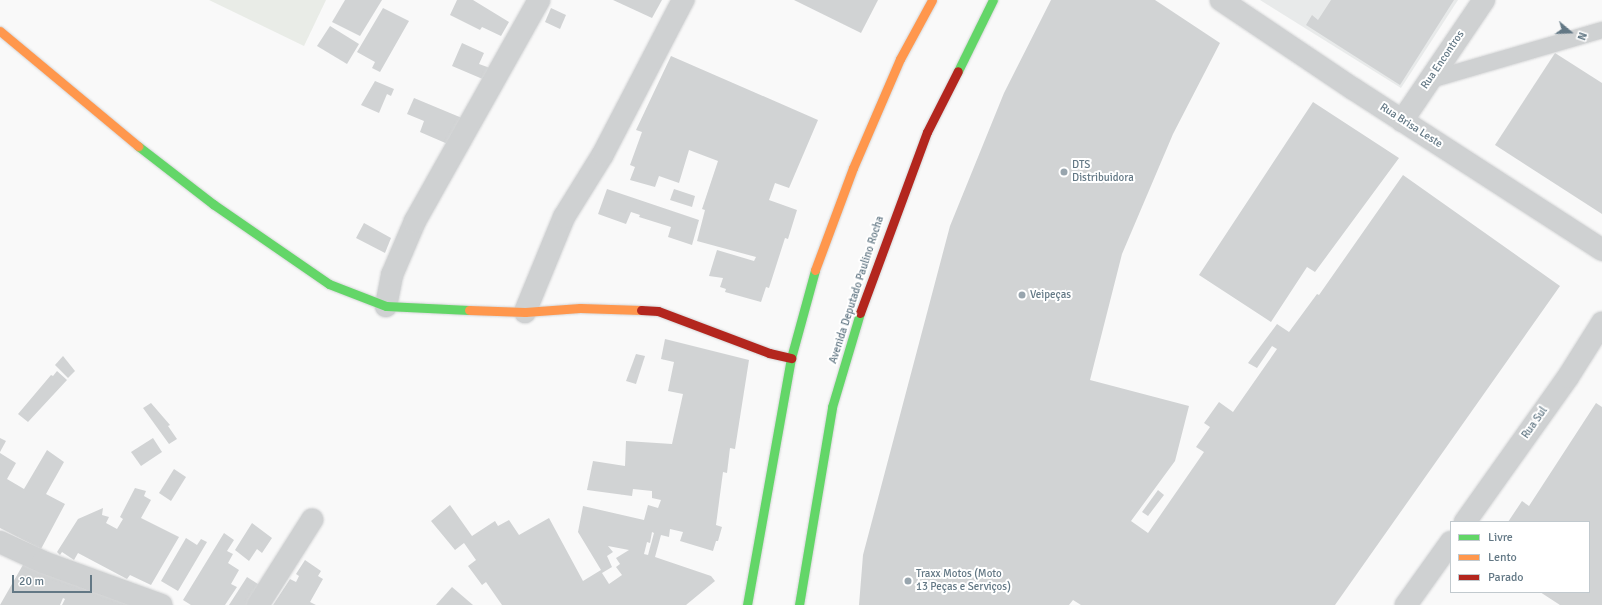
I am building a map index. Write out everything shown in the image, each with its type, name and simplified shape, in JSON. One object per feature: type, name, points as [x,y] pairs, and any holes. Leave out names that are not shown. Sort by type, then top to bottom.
[{"type":"main road","points":[[747,605],[791,358],[812,278],[853,168],[900,59],[932,0]]},
{"type":"main road","name":"Avenida Deputado Paulino Rocha","points":[[799,605],[832,407],[864,299],[927,132],[993,0]]},
{"type":"main road","points":[[0,31],[95,112],[213,204],[329,284],[386,306],[525,312],[580,308],[658,311],[769,353],[791,358]]},
{"type":"street","points":[[386,306],[392,275],[415,221],[539,0]]},
{"type":"street","points":[[525,312],[564,217],[603,154],[683,0]]},
{"type":"street","name":"Rua Brisa Leste","points":[[1221,0],[1402,121],[1602,250]]},
{"type":"street","name":"Rua Encontros","points":[[1402,121],[1484,0]]},
{"type":"street","name":"Rua Sul","points":[[1466,521],[1568,377],[1602,323]]},
{"type":"street","points":[[258,605],[312,520]]},
{"type":"street","points":[[0,542],[43,562],[161,605]]},
{"type":"street","points":[[1406,605],[1450,543]]},
{"type":"lane","points":[[1430,80],[1602,30]]},
{"type":"shaded area","points":[[209,0],[326,0],[304,46]]},
{"type":"shaded area","points":[[1260,0],[1458,0],[1401,88]]},
{"type":"building","points":[[345,0],[382,0],[360,36],[332,22]]},
{"type":"building","points":[[457,0],[473,0],[509,22],[501,36],[482,27],[480,30],[450,15]]},
{"type":"building","points":[[613,0],[662,0],[652,18]]},
{"type":"building","points":[[794,0],[878,0],[861,33]]},
{"type":"building","points":[[1051,0],[1155,0],[1220,43],[1173,134],[1122,254],[1090,380],[1189,406],[1175,461],[1131,521],[1148,533],[1204,452],[1196,447],[1210,427],[1204,423],[1219,402],[1233,412],[1277,349],[1272,346],[1257,368],[1248,363],[1277,324],[1289,332],[1317,294],[1319,295],[1403,175],[1560,286],[1335,605],[1081,605],[1073,600],[1069,605],[859,605],[863,555],[950,226],[1004,93]]},
{"type":"building","points":[[1331,0],[1454,0],[1400,85],[1306,25],[1312,15],[1318,20]]},
{"type":"building","points":[[383,8],[409,21],[380,72],[372,68],[375,62],[357,52]]},
{"type":"building","points":[[551,8],[566,15],[560,29],[545,22]]},
{"type":"building","points":[[330,26],[359,44],[347,64],[317,46]]},
{"type":"building","points":[[462,43],[484,53],[479,64],[490,68],[485,80],[452,66]]},
{"type":"building","points":[[1555,53],[1602,83],[1602,214],[1495,145]]},
{"type":"building","points":[[671,56],[818,120],[789,188],[775,183],[769,200],[797,210],[788,239],[785,238],[769,288],[766,287],[761,302],[725,292],[726,289],[720,287],[723,278],[709,276],[717,250],[754,261],[756,257],[697,241],[705,210],[702,209],[718,161],[689,150],[679,183],[659,176],[655,187],[630,180],[635,167],[630,165],[642,132],[636,130]]},
{"type":"building","points":[[375,81],[394,89],[391,96],[387,94],[379,113],[361,105]]},
{"type":"building","points":[[414,98],[462,118],[450,145],[420,132],[424,121],[407,114]]},
{"type":"building","points":[[1313,102],[1399,158],[1315,272],[1307,267],[1271,322],[1199,275]]},
{"type":"building","points":[[607,189],[699,220],[692,245],[668,237],[671,227],[639,217],[640,215],[631,212],[626,224],[598,214]]},
{"type":"building","points":[[674,189],[695,196],[692,207],[670,200]]},
{"type":"building","points":[[364,223],[391,238],[385,253],[356,238]]},
{"type":"building","points":[[665,339],[749,360],[735,449],[730,448],[727,473],[723,472],[716,525],[722,527],[718,541],[716,541],[713,551],[680,541],[683,532],[670,529],[669,537],[661,535],[655,557],[711,576],[715,581],[686,605],[502,605],[486,582],[482,585],[468,566],[476,560],[464,543],[455,550],[431,521],[450,505],[472,536],[495,521],[498,526],[509,520],[519,535],[549,518],[583,581],[601,570],[578,532],[583,506],[644,520],[648,505],[658,508],[661,500],[652,498],[652,491],[633,489],[632,496],[587,490],[593,461],[625,466],[626,441],[672,444],[683,394],[668,391],[674,362],[661,359]],"holes":[[[652,532],[654,533],[648,555],[644,554],[647,542],[650,543]],[[608,546],[629,550],[616,558],[620,564],[616,567],[622,575],[609,584],[602,573],[612,567],[607,556],[613,552]]]},
{"type":"building","points":[[636,354],[645,356],[636,384],[626,381]]},
{"type":"building","points":[[63,356],[75,371],[68,378],[55,365]]},
{"type":"building","points":[[57,371],[67,380],[28,422],[18,414],[51,375],[53,376]]},
{"type":"building","points":[[151,403],[170,425],[168,426],[177,439],[169,444],[143,408]]},
{"type":"building","points":[[1596,403],[1602,407],[1602,605],[1560,605],[1542,593],[1590,593],[1590,521],[1509,521],[1522,501],[1529,506]]},
{"type":"building","points":[[0,438],[6,441],[0,452]]},
{"type":"building","points":[[153,438],[162,452],[141,466],[131,452]]},
{"type":"building","points":[[47,450],[64,462],[46,494],[65,504],[41,549],[0,528],[0,453],[16,463],[7,479],[24,489]]},
{"type":"building","points":[[174,469],[186,477],[171,501],[159,493]]},
{"type":"building","points":[[135,488],[146,491],[144,496],[151,500],[141,518],[179,537],[151,585],[130,575],[127,579],[78,553],[74,560],[62,552],[60,555],[57,552],[78,519],[103,508],[102,515],[109,517],[106,523],[117,529],[123,519],[120,517]]},
{"type":"building","points":[[1158,490],[1164,495],[1148,516],[1142,512]]},
{"type":"building","points":[[252,523],[272,538],[262,553],[257,549],[249,561],[235,550]]},
{"type":"building","points":[[224,533],[234,540],[227,551],[233,554],[228,563],[239,570],[231,584],[237,587],[225,605],[191,605],[183,600]]},
{"type":"building","points":[[186,538],[197,545],[201,539],[207,542],[178,591],[161,581]]},
{"type":"building","points":[[305,560],[321,571],[318,576],[323,579],[310,602],[316,605],[273,605],[290,579],[296,582],[299,576],[296,574]]},
{"type":"building","points":[[24,563],[133,605],[62,605],[65,599],[63,598],[60,605],[0,605]]},
{"type":"building","points":[[247,577],[261,586],[249,605],[229,605]]},
{"type":"building","points":[[452,587],[473,605],[436,605]]},
{"type":"traffic: fast","points":[[958,71],[993,0]]},
{"type":"traffic: fast","points":[[138,146],[213,204],[329,284],[386,306],[469,310]]},
{"type":"traffic: fast","points":[[747,605],[791,358],[815,270]]},
{"type":"traffic: fast","points":[[799,605],[832,407],[860,313]]},
{"type":"traffic: slow","points":[[815,270],[853,168],[900,59],[932,0]]},
{"type":"traffic: slow","points":[[0,31],[138,146]]},
{"type":"traffic: slow","points":[[469,310],[525,312],[580,308],[641,310]]},
{"type":"traffic: jam","points":[[860,313],[927,132],[958,71]]},
{"type":"traffic: jam","points":[[641,310],[658,311],[769,353],[791,358]]},
{"type":"place","name":"DTS Distribuidora","points":[[1064,172]]},
{"type":"place","name":"Veipeças","points":[[1022,295]]},
{"type":"place","name":"Traxx Motos (Moto 13 Peças e Serviços)","points":[[908,581]]}]
